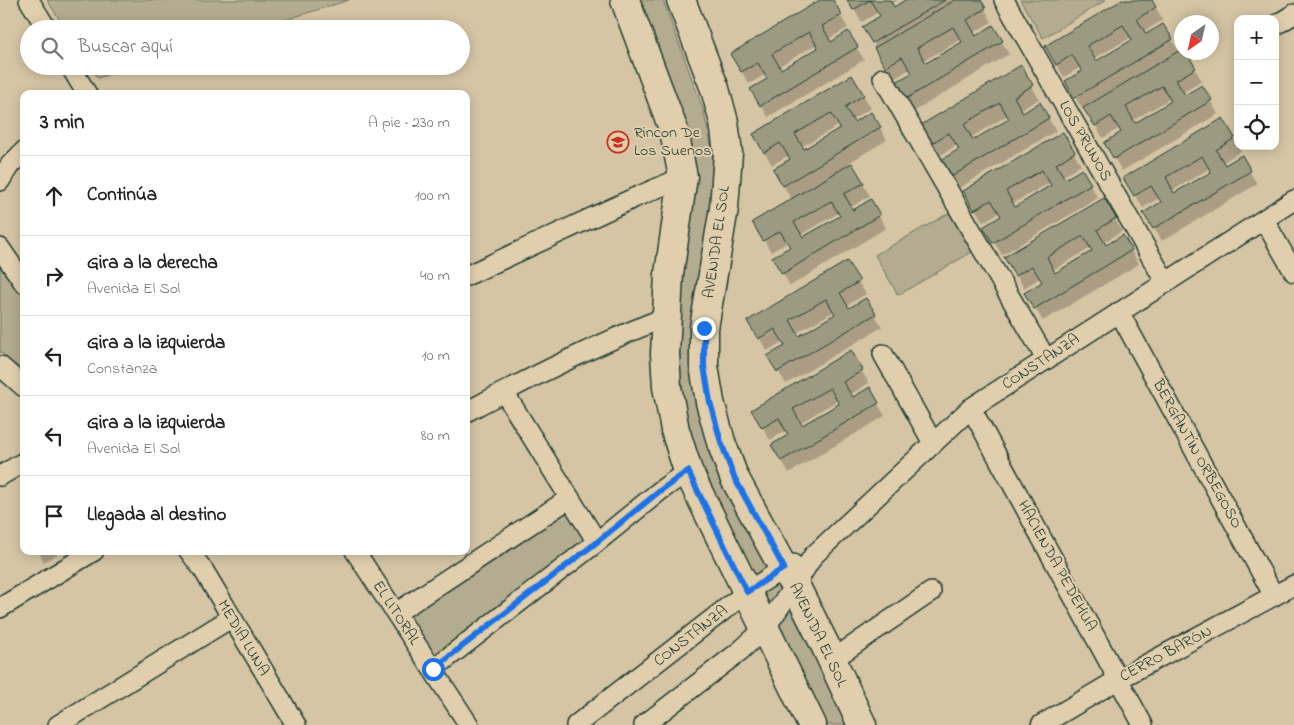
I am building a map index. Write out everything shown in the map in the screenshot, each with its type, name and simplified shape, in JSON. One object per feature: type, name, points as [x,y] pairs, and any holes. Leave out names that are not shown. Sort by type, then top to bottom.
[{"type":"main road","points":[[625,0],[674,131],[683,177],[669,274],[666,317],[665,354],[667,387],[675,430],[688,471],[812,725]]},
{"type":"main road","name":"AVENIDA EL SOL","points":[[681,0],[715,89],[724,122],[728,153],[724,208],[704,328],[704,366],[710,402],[721,442],[734,477],[790,576],[862,725]]},
{"type":"street","points":[[29,0],[41,20]]},
{"type":"street","name":"LOS PRUNOS","points":[[1004,0],[1166,283]]},
{"type":"street","points":[[1279,23],[1294,14]]},
{"type":"street","points":[[75,75],[85,90]]},
{"type":"street","points":[[883,78],[1046,359]]},
{"type":"street","points":[[0,181],[10,165],[20,155]]},
{"type":"street","points":[[470,274],[683,177]]},
{"type":"street","name":"CONSTANZA","points":[[576,725],[747,592],[790,576],[971,408],[1294,200]]},
{"type":"street","points":[[1264,220],[1294,272]]},
{"type":"street","points":[[0,248],[20,277]]},
{"type":"street","name":"BERGANTÍN ORBEGOSO","points":[[1119,312],[1274,596]]},
{"type":"street","points":[[470,410],[597,346],[666,317]]},
{"type":"street","points":[[883,354],[933,443]]},
{"type":"street","points":[[0,366],[20,384]]},
{"type":"street","points":[[504,392],[597,542]]},
{"type":"street","name":"HACIENDA PEDEHUA","points":[[971,408],[1143,725]]},
{"type":"street","points":[[0,476],[20,464]]},
{"type":"street","points":[[433,669],[661,490],[688,471]]},
{"type":"street","points":[[396,614],[570,498]]},
{"type":"street","points":[[0,608],[87,555]]},
{"type":"street","name":"MEDIA LUNA","points":[[193,555],[296,725]]},
{"type":"street","name":"EL LITORAL","points":[[358,555],[469,725]]},
{"type":"street","name":"CONSTANZA","points":[[644,725],[740,651],[765,628],[790,576]]},
{"type":"street","name":"CERRO BARÓN","points":[[1041,725],[1119,679],[1294,585]]},
{"type":"street","points":[[832,660],[931,592]]},
{"type":"street","points":[[58,725],[232,618]]},
{"type":"shaded area","points":[[47,0],[349,0],[285,20],[60,20]]},
{"type":"shaded area","points":[[635,0],[663,0],[703,109],[712,149],[715,183],[700,382],[815,651],[851,725],[825,725],[690,446],[674,370],[685,236]]},
{"type":"shaded area","points":[[1020,0],[1106,0],[1043,38]]},
{"type":"shaded area","points":[[96,75],[107,75],[98,78]]},
{"type":"shaded area","points":[[949,213],[972,252],[898,295],[875,255]]},
{"type":"shaded area","points":[[0,262],[20,291],[20,369],[0,352]]},
{"type":"shaded area","points":[[570,498],[597,542],[433,669],[396,613]]},
{"type":"building","points":[[820,0],[833,0],[842,15],[822,26],[831,42],[848,31],[858,47],[760,106],[750,89],[767,79],[758,63],[741,72],[730,54]],"holes":[[[809,32],[818,48],[781,69],[772,54]]]},
{"type":"building","points":[[847,0],[870,0],[853,10]]},
{"type":"building","points":[[870,0],[890,0],[894,7],[905,0],[945,0],[872,43],[862,27],[880,16]]},
{"type":"building","points":[[955,0],[981,0],[986,8],[967,20],[976,36],[993,25],[1003,41],[904,100],[894,83],[912,73],[902,57],[885,67],[874,48]],"holes":[[[953,27],[962,42],[926,63],[917,48]]]},
{"type":"building","points":[[1122,0],[1152,0],[1156,7],[1137,19],[1146,34],[1163,24],[1173,39],[1074,98],[1065,81],[1082,71],[1072,55],[1056,65],[1045,46]],"holes":[[[1123,25],[1132,40],[1096,61],[1087,46]]]},
{"type":"building","points":[[1174,54],[1174,60],[1191,60],[1196,68],[1176,80],[1185,95],[1202,85],[1212,100],[1114,159],[1104,143],[1121,132],[1111,116],[1095,126],[1083,108]],"holes":[[[1162,86],[1171,101],[1135,123],[1126,107]]]},
{"type":"building","points":[[1021,65],[1033,85],[1014,97],[1023,113],[1040,102],[1049,118],[951,177],[941,160],[959,149],[949,133],[932,143],[921,125]],"holes":[[[1000,103],[1009,119],[973,140],[964,124]]]},
{"type":"building","points":[[852,75],[864,95],[845,107],[854,122],[871,112],[881,127],[783,186],[773,169],[790,159],[780,143],[764,153],[753,134]],"holes":[[[831,113],[840,128],[804,149],[795,134]]]},
{"type":"building","points":[[1223,118],[1234,139],[1216,150],[1225,165],[1242,155],[1251,171],[1153,229],[1143,213],[1161,202],[1151,186],[1134,196],[1123,178]],"holes":[[[1202,156],[1211,172],[1174,193],[1166,177]]]},
{"type":"building","points":[[1063,132],[1075,152],[1056,164],[1065,179],[1082,169],[1091,184],[993,243],[983,227],[1001,216],[991,200],[974,210],[963,191]],"holes":[[[1042,170],[1051,185],[1015,207],[1006,191]]]},
{"type":"building","points":[[852,163],[864,183],[844,194],[853,210],[871,199],[880,215],[782,274],[772,257],[790,247],[780,231],[763,241],[752,222]],"holes":[[[831,201],[840,216],[803,237],[794,222]]]},
{"type":"building","points":[[1104,198],[1116,218],[1097,230],[1106,245],[1123,235],[1132,250],[1034,309],[1024,293],[1042,282],[1032,266],[1015,276],[1004,257]],"holes":[[[1083,236],[1092,251],[1055,273],[1047,257]]]},
{"type":"building","points":[[847,261],[860,281],[840,293],[849,308],[866,298],[876,314],[777,372],[767,356],[785,346],[775,329],[758,339],[747,321]],"holes":[[[826,299],[835,314],[799,336],[790,320]]]},
{"type":"building","points":[[851,350],[863,370],[843,382],[853,397],[870,387],[879,403],[781,461],[771,445],[788,435],[779,418],[762,428],[751,410]],"holes":[[[830,388],[839,404],[802,425],[793,409]]]},
{"type":"place","name":"Rincon De Los Suenos","points":[[618,142]]},
{"type":"route","points":[[433,669],[661,490],[688,471],[747,592],[784,568],[734,477],[721,442],[710,402],[704,366],[704,328]]}]
